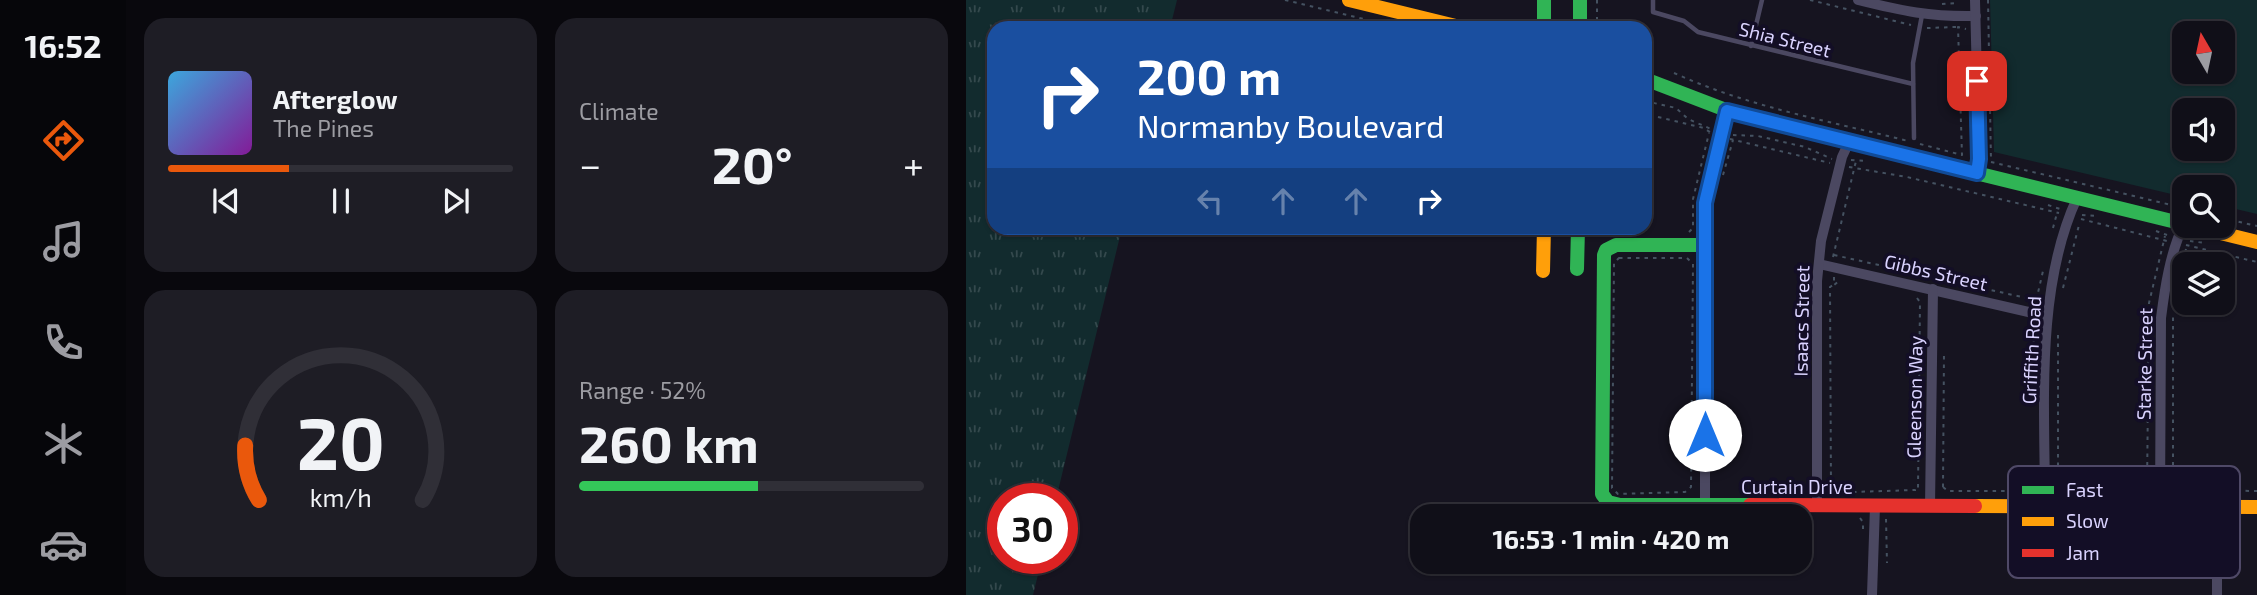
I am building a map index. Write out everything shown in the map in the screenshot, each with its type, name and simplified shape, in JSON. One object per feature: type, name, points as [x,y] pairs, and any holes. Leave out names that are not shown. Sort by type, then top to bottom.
[{"type":"street","points":[[1349,0],[1435,21]]},
{"type":"street","points":[[1544,21],[1545,0]]},
{"type":"street","points":[[1580,0],[1580,21]]},
{"type":"street","points":[[1858,0],[1922,15],[1976,16]]},
{"type":"street","points":[[1975,0],[1978,166]]},
{"type":"street","points":[[1652,81],[1727,111],[1850,142],[1978,166],[2083,200],[2172,221]]},
{"type":"street","points":[[1705,504],[1705,203],[1727,111]]},
{"type":"street","name":"Isaacs Street","points":[[1817,506],[1817,281],[1821,241],[1842,157],[1850,142]]},
{"type":"street","name":"Griffith Road","points":[[2045,466],[2046,316],[2069,216],[2083,200]]},
{"type":"street","points":[[1543,271],[1544,235]]},
{"type":"street","points":[[1577,269],[1578,235]]},
{"type":"street","points":[[2235,237],[2257,242]]},
{"type":"street","name":"Starke Street","points":[[2160,466],[2161,318],[2164,288],[2178,238]]},
{"type":"street","points":[[1618,251],[1705,245]]},
{"type":"street","name":"Curtain Drive","points":[[1617,504],[1604,499],[1601,480],[1602,267],[1606,250],[1618,251]]},
{"type":"street","name":"Gibbs Street","points":[[1819,264],[2046,316]]},
{"type":"street","name":"Gleenson Way","points":[[1930,506],[1933,289]]},
{"type":"street","name":"Curtain Drive","points":[[1812,506],[2008,506]]},
{"type":"street","points":[[1872,595],[1875,506]]},
{"type":"lane","name":"Shia Street","points":[[1653,0],[1653,12],[1684,21],[1698,32],[1913,84]]},
{"type":"lane","points":[[1751,46],[1762,0]]},
{"type":"lane","points":[[1914,138],[1913,63],[1922,15]]},
{"type":"path","points":[[1285,0],[1372,21]]},
{"type":"path","points":[[1597,0],[1597,21]]},
{"type":"path","points":[[1938,4],[1956,3],[1956,0]]},
{"type":"path","points":[[1988,0],[1991,162],[2172,205]]},
{"type":"path","points":[[1958,27],[1962,155]]},
{"type":"path","points":[[1674,73],[1720,93],[1758,105],[1962,155],[1978,166]]},
{"type":"path","points":[[1658,117],[1704,128],[1721,137],[1831,163],[1828,170]]},
{"type":"path","points":[[1688,234],[1693,228],[1693,199],[1709,133]]},
{"type":"path","points":[[1723,177],[1733,139]]},
{"type":"path","points":[[1834,285],[1833,255],[1854,168],[1907,177],[2069,216]]},
{"type":"path","points":[[2061,294],[2081,218],[2083,200],[2089,186]]},
{"type":"path","points":[[2081,218],[2257,262]]},
{"type":"path","points":[[2235,221],[2257,226]]},
{"type":"path","points":[[1618,251],[1687,258],[1693,264],[1691,487],[1685,492],[1618,494],[1612,488],[1614,263],[1618,251]]},
{"type":"path","points":[[1833,255],[2031,299]]},
{"type":"path","points":[[1693,273],[1705,273]]},
{"type":"path","points":[[1831,490],[1830,287],[1841,280]]},
{"type":"path","points":[[1914,296],[1920,302],[1918,488],[1915,490]]},
{"type":"path","points":[[2058,331],[2058,466]]},
{"type":"path","points":[[1944,352],[1942,487],[1948,491],[2008,491]]},
{"type":"path","points":[[1817,489],[1836,493]]},
{"type":"path","points":[[1847,492],[1893,490]]},
{"type":"path","points":[[1857,515],[1863,522],[1863,535]]},
{"type":"path","points":[[1886,518],[1887,563]]},
{"type":"green space","points":[[966,0],[1177,0],[1172,21],[987,21],[987,235],[1120,235],[1060,483],[987,483],[987,574],[1038,574],[1033,595],[966,595]]},
{"type":"green space","points":[[1990,0],[2257,0],[2257,214],[2235,209],[2235,175],[2172,175],[2172,194],[1994,152]]},
{"type":"traffic: fast","points":[[1544,0],[1544,21]]},
{"type":"traffic: fast","points":[[1580,0],[1580,21]]},
{"type":"traffic: fast","points":[[1652,82],[1739,115],[2172,221]]},
{"type":"traffic: fast","points":[[1577,269],[1578,235]]},
{"type":"traffic: fast","points":[[1616,504],[1608,502],[1602,494],[1604,255],[1606,250],[1616,245],[1705,245]]},
{"type":"traffic: slow","points":[[1349,0],[1435,21]]},
{"type":"traffic: slow","points":[[1543,271],[1544,235]]},
{"type":"traffic: slow","points":[[2235,237],[2257,242]]},
{"type":"traffic: slow","points":[[1975,506],[2008,506]]},
{"type":"traffic: slow","points":[[2240,507],[2257,507]]},
{"type":"traffic: jam","points":[[1812,505],[1975,506]]},
{"type":"route","points":[[1705,435],[1705,203],[1727,111],[1977,173],[1977,81]]}]
